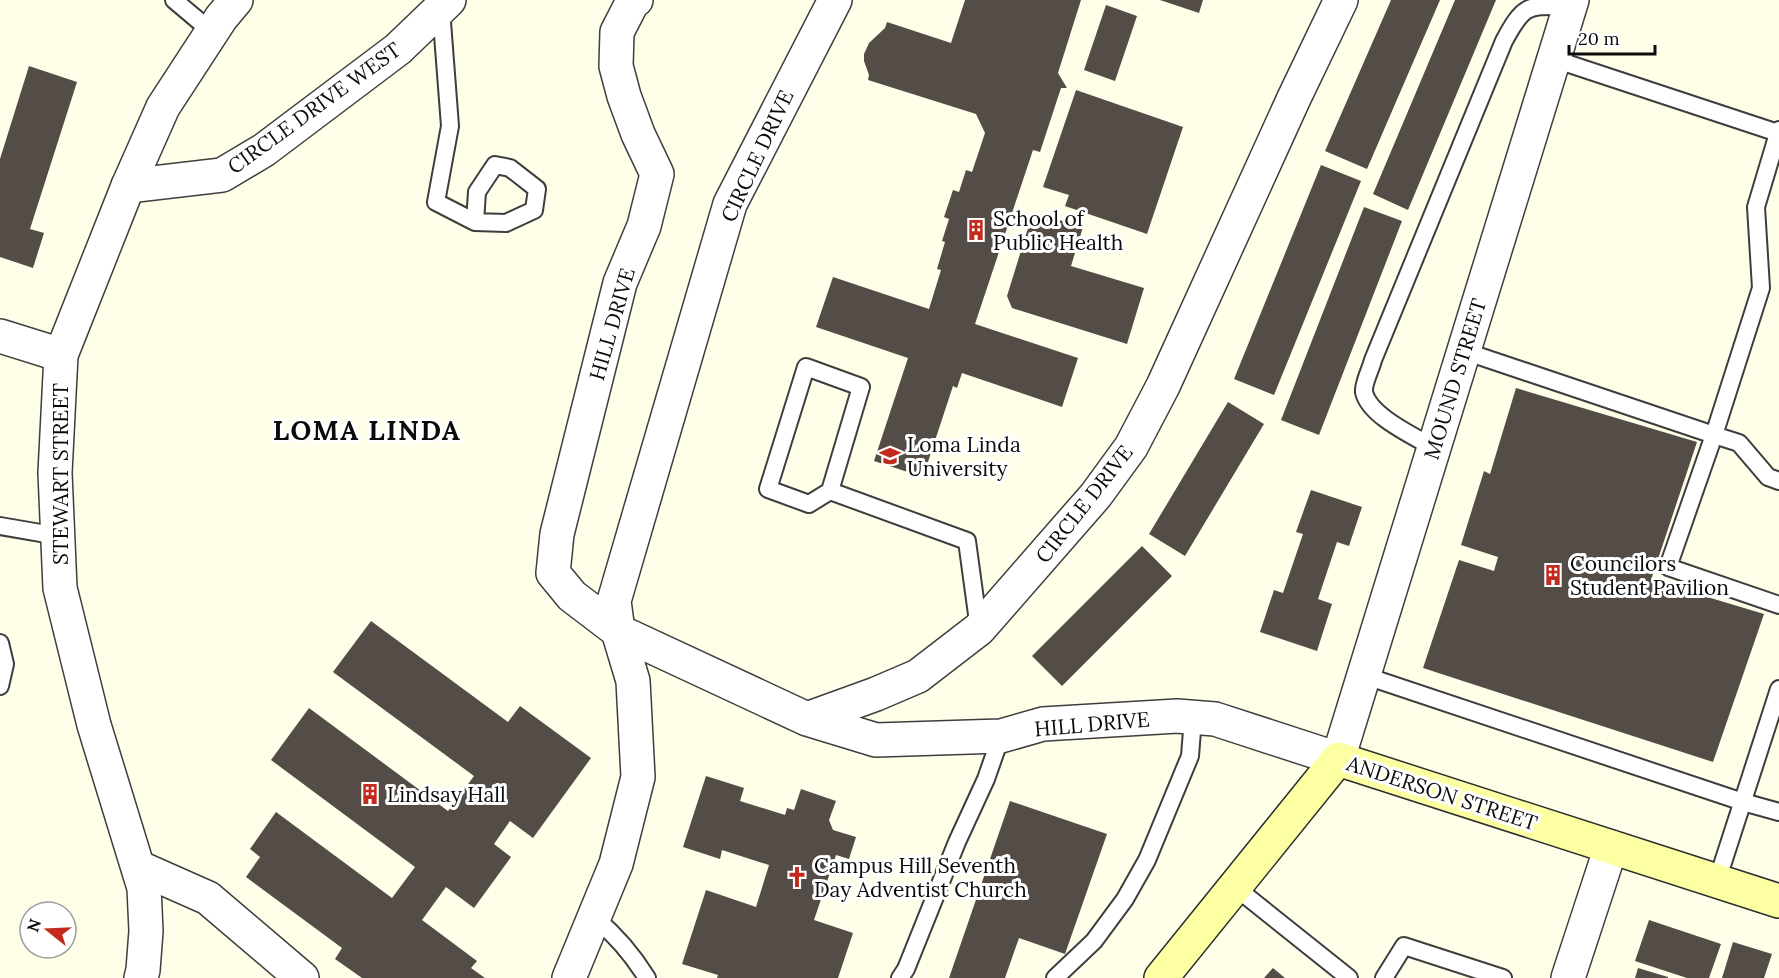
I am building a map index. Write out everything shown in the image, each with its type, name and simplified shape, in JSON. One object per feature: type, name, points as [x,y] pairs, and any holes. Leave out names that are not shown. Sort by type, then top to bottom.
[{"type":"main road","name":"ANDERSON STREET","points":[[1161,978],[1338,759],[1779,901]]},
{"type":"street","name":"STEWART STREET","points":[[141,978],[146,931],[144,888],[94,725],[60,588],[55,472],[61,355],[128,186],[163,107],[236,0]]},
{"type":"street","name":"HILL DRIVE","points":[[618,631],[572,596],[553,573],[557,534],[620,283],[644,226],[657,174],[638,134],[616,66],[617,32],[636,0]]},
{"type":"street","name":"CIRCLE DRIVE","points":[[569,978],[616,864],[638,777],[633,681],[618,631],[614,602],[730,204],[835,0]]},
{"type":"street","name":"CIRCLE DRIVE","points":[[807,719],[918,676],[979,629],[1096,495],[1131,447],[1163,386],[1341,0]]},
{"type":"street","name":"MOUND STREET","points":[[1338,759],[1571,3]]},
{"type":"street","name":"CIRCLE DRIVE WEST","points":[[128,186],[222,176],[264,150],[398,49],[445,4]]},
{"type":"street","points":[[0,336],[61,355]]},
{"type":"street","points":[[618,631],[807,719]]},
{"type":"street","name":"HILL DRIVE","points":[[807,719],[876,740],[1001,736],[1043,724],[1177,716],[1215,719],[1338,759]]},
{"type":"street","points":[[1568,978],[1611,847]]},
{"type":"street","points":[[138,867],[208,898],[302,978]]},
{"type":"lane","points":[[174,0],[212,32]]},
{"type":"lane","points":[[1434,448],[1386,419],[1368,403],[1364,390],[1373,360],[1504,41],[1517,18],[1532,6],[1571,3]]},
{"type":"lane","points":[[445,4],[450,126],[436,202],[475,222]]},
{"type":"lane","points":[[1554,59],[1779,132],[1756,207],[1761,288],[1714,435],[1668,567],[1779,605]]},
{"type":"lane","points":[[1464,351],[1739,443],[1768,477],[1779,481]]},
{"type":"lane","points":[[806,367],[861,387],[830,491],[809,504],[768,489],[806,367]]},
{"type":"lane","points":[[830,491],[967,541],[979,629]]},
{"type":"lane","points":[[0,526],[58,536]]},
{"type":"lane","points":[[0,643],[5,664],[0,686]]},
{"type":"lane","points":[[1364,675],[1779,812]]},
{"type":"lane","points":[[1717,881],[1779,689]]},
{"type":"lane","points":[[1055,978],[1094,941],[1125,898],[1147,860],[1190,756],[1193,718]]},
{"type":"lane","points":[[900,978],[906,969],[957,842],[986,779],[1001,736]]},
{"type":"lane","points":[[1235,887],[1348,978]]},
{"type":"lane","points":[[595,918],[616,934],[647,978]]},
{"type":"lane","points":[[1384,978],[1404,946],[1503,978]]},
{"type":"building","name":"School of Public Health","points":[[965,0],[1081,0],[1058,73],[1067,88],[1061,88],[1040,152],[1033,150],[975,324],[1078,358],[1062,407],[962,373],[957,388],[953,386],[923,477],[874,461],[908,358],[816,327],[833,277],[929,309],[941,270],[937,269],[949,219],[944,217],[953,190],[959,192],[966,170],[972,172],[985,133],[976,114],[868,80],[864,54],[869,43],[885,28],[887,22],[951,43]]},
{"type":"building","points":[[1160,0],[1203,0],[1199,13]]},
{"type":"building","points":[[1391,0],[1440,0],[1367,169],[1325,151]]},
{"type":"building","points":[[1455,0],[1496,0],[1408,210],[1373,194]]},
{"type":"building","points":[[1106,5],[1137,16],[1115,81],[1084,70]]},
{"type":"building","points":[[29,66],[77,82],[30,229],[44,233],[33,268],[0,257],[0,159]]},
{"type":"building","points":[[1076,90],[1183,127],[1147,234],[1065,206],[1069,195],[1043,187]]},
{"type":"building","points":[[1321,165],[1361,181],[1274,395],[1234,379]]},
{"type":"building","points":[[1364,207],[1402,221],[1319,435],[1281,420]]},
{"type":"building","points":[[1033,212],[1083,227],[1071,266],[1144,288],[1127,344],[1012,308],[1007,296]]},
{"type":"building","name":"Councilors Student Pavilion","points":[[1516,388],[1697,442],[1651,580],[1764,614],[1713,762],[1423,668],[1459,560],[1494,571],[1498,557],[1461,545],[1484,471],[1490,474]]},
{"type":"building","points":[[1228,402],[1264,424],[1185,556],[1149,534]]},
{"type":"building","points":[[1311,490],[1362,507],[1349,546],[1337,542],[1318,599],[1332,604],[1317,651],[1260,632],[1274,590],[1283,593],[1303,534],[1296,532]]},
{"type":"building","points":[[1142,546],[1172,576],[1062,686],[1032,656]]},
{"type":"building","name":"Lindsay Hall","points":[[371,621],[508,722],[520,706],[591,758],[533,838],[510,821],[494,844],[511,857],[474,908],[446,887],[422,920],[477,961],[471,968],[485,978],[362,978],[335,959],[342,948],[246,877],[260,857],[250,849],[276,812],[392,898],[415,867],[271,760],[309,708],[448,811],[474,776],[333,672]]},
{"type":"building","name":"Campus Hill Seventh Day Adventist Church","points":[[706,776],[744,788],[740,801],[785,815],[787,808],[794,810],[801,789],[836,801],[829,820],[833,830],[856,837],[849,859],[836,855],[814,920],[853,933],[838,978],[717,978],[718,975],[682,964],[706,890],[756,907],[769,865],[722,850],[720,859],[683,847]]},
{"type":"building","points":[[1010,801],[1107,834],[1065,954],[1019,938],[1005,978],[949,978]]},
{"type":"building","points":[[1649,920],[1721,944],[1709,978],[1687,978],[1635,961]]},
{"type":"building","points":[[1733,942],[1772,954],[1764,978],[1722,978]]},
{"type":"building","points":[[1273,968],[1285,978],[1264,978]]},
{"type":"building","points":[[1638,968],[1668,977],[1668,978],[1635,978]]},
{"type":"place","name":"School of Public Health","points":[[976,230]]},
{"type":"place","name":"Loma Linda University","points":[[890,456]]},
{"type":"place","name":"Councilors Student Pavilion","points":[[1553,575]]},
{"type":"place","name":"Lindsay Hall","points":[[370,794]]},
{"type":"place","name":"Campus Hill Seventh Day Adventist Church","points":[[797,877]]},
{"type":"district","name":"LOMA LINDA","points":[[367,430]]}]
